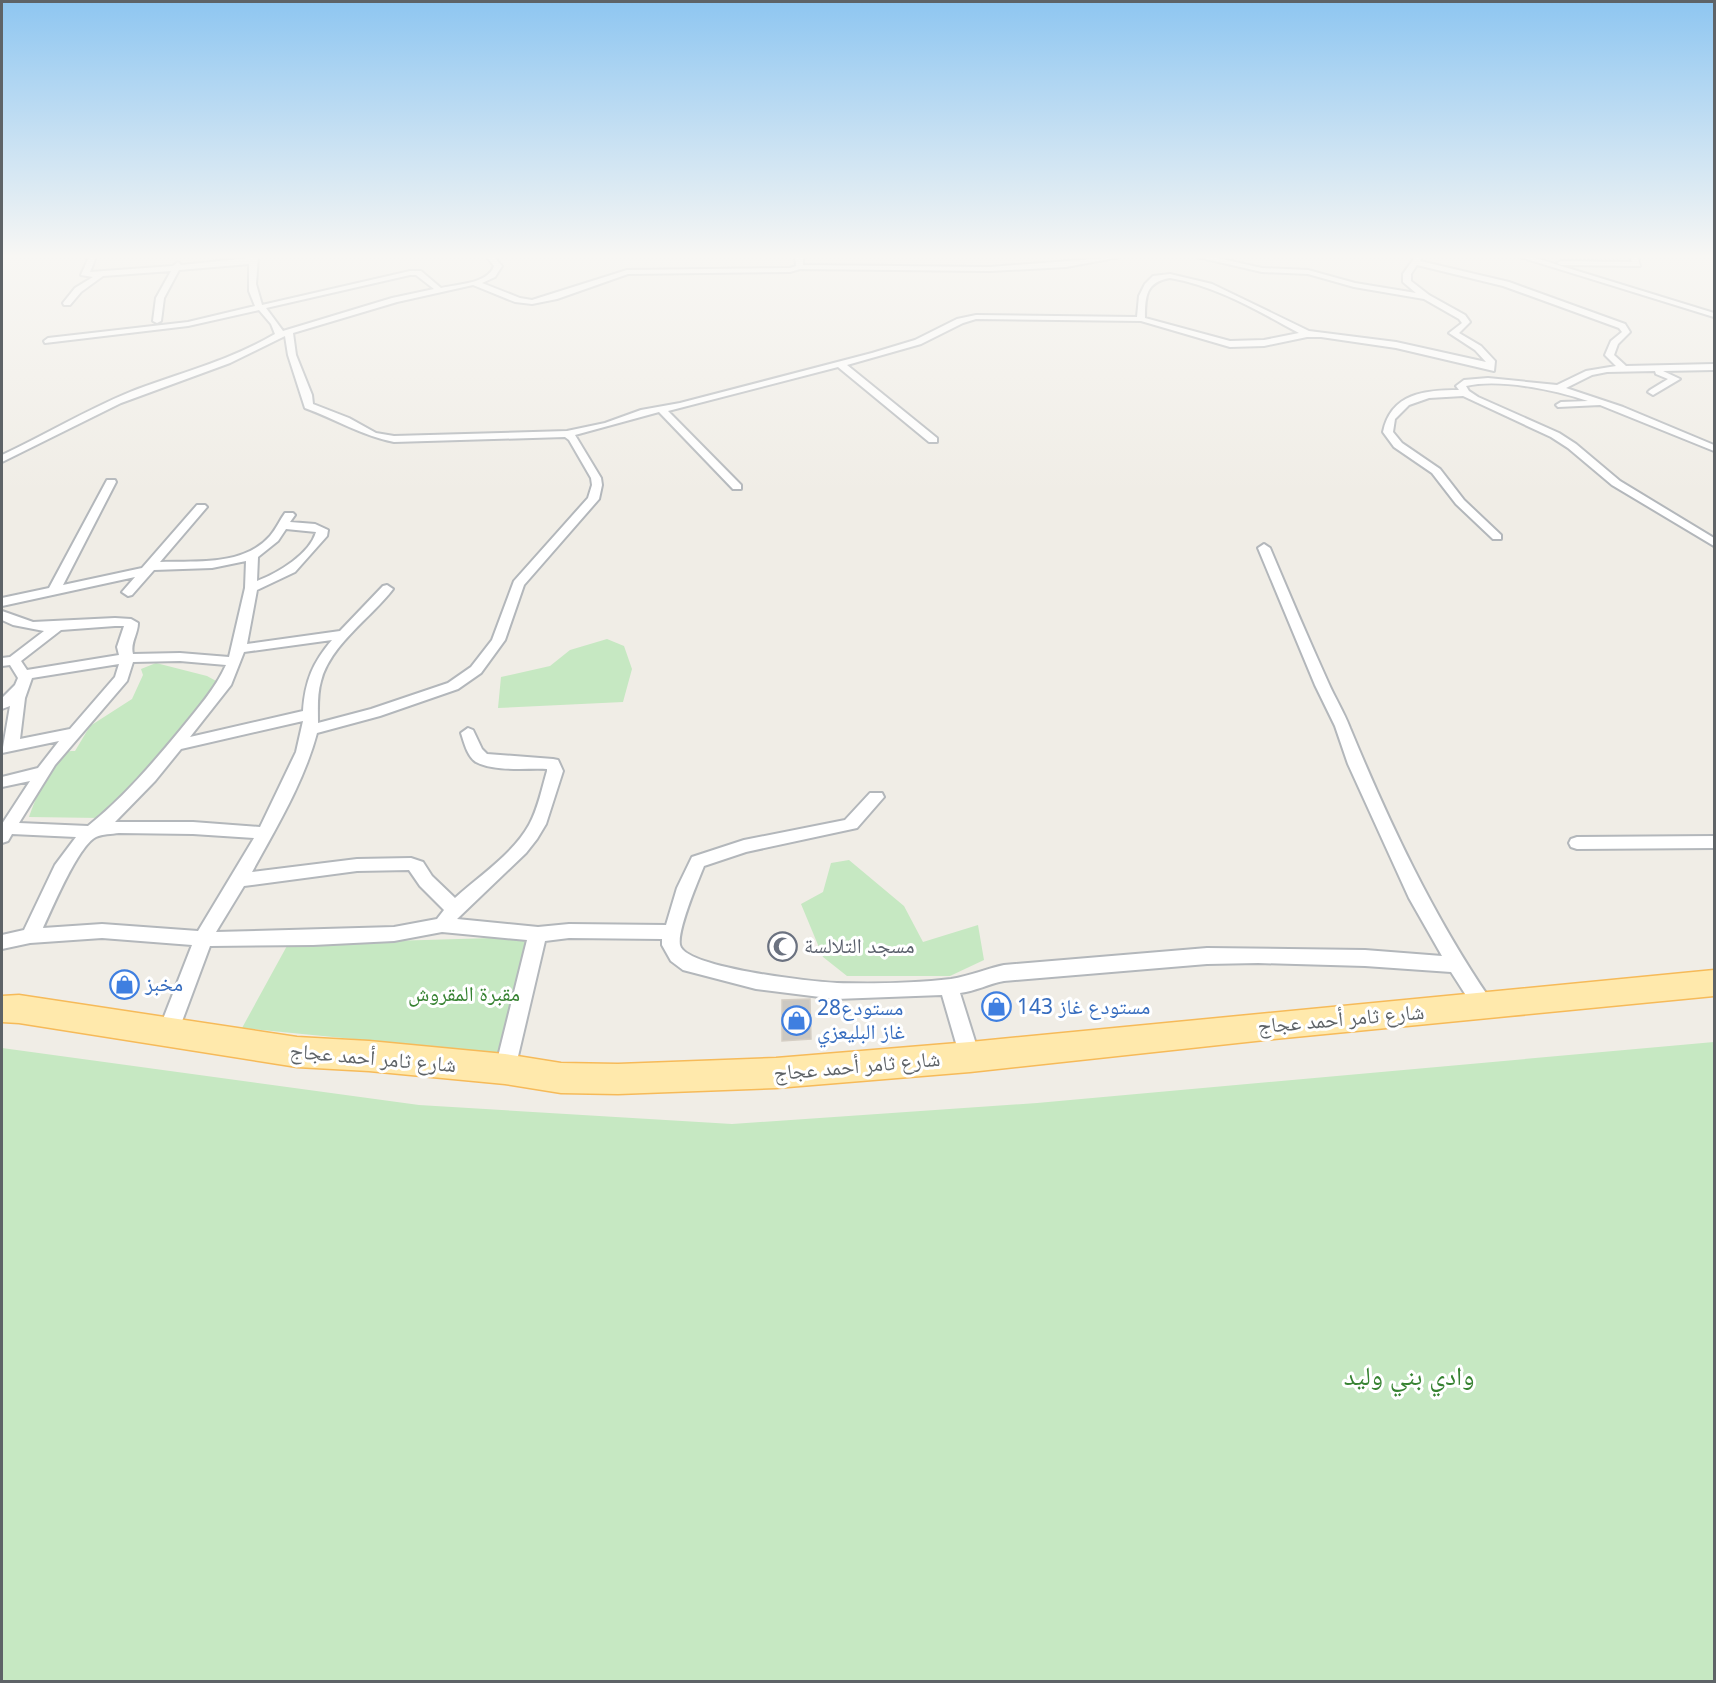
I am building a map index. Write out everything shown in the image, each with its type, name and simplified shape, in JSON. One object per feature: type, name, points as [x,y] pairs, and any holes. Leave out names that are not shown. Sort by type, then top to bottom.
[{"type":"main road","name":"شارع ثامر أحمد عجاج","points":[[2,1009],[297,1052],[369,1056],[506,1069],[561,1078],[618,1079],[776,1073],[970,1057],[1714,983]]},
{"type":"street","points":[[48,341],[95,336]]},
{"type":"street","points":[[2,459],[127,398],[213,367],[281,336]]},
{"type":"street","points":[[285,336],[307,396],[308,406],[346,420],[374,435],[394,439],[567,434],[608,425],[639,413],[680,406],[841,365],[918,342],[931,336]]},
{"type":"street","points":[[1199,336],[1230,344],[1264,343],[1300,336]]},
{"type":"street","points":[[1319,336],[1396,345],[1492,366]]},
{"type":"street","points":[[1457,336],[1478,348],[1492,362],[1488,381]]},
{"type":"street","points":[[1622,336],[1614,343],[1610,355],[1623,368]]},
{"type":"street","points":[[841,365],[933,440]]},
{"type":"street","points":[[1558,387],[1599,370],[1714,367]]},
{"type":"street","points":[[1644,369],[1669,375],[1675,379],[1653,392]]},
{"type":"street","points":[[1465,393],[1462,384],[1488,381],[1558,387],[1714,448]]},
{"type":"street","points":[[1497,537],[1460,502],[1436,471],[1398,444],[1388,432],[1392,417],[1409,401],[1428,394],[1465,393],[1555,435],[1572,446],[1607,477],[1714,543]]},
{"type":"street","points":[[1561,405],[1593,405],[1599,402],[1596,400]]},
{"type":"street","points":[[661,409],[737,487]]},
{"type":"street","points":[[310,730],[375,713],[453,686],[476,670],[498,640],[518,584],[531,567],[570,527],[596,492],[596,478],[573,438],[567,434]]},
{"type":"street","points":[[54,590],[111,482]]},
{"type":"street","points":[[128,592],[201,507]]},
{"type":"street","points":[[2,602],[148,569],[212,564],[252,556],[274,539],[287,520],[322,530],[321,536],[296,567],[276,579],[251,588]]},
{"type":"street","points":[[1264,548],[1322,685],[1342,726],[1356,764],[1418,898],[1456,965],[1483,1005]]},
{"type":"street","points":[[30,936],[61,870],[91,832],[123,805],[219,693],[236,655],[251,588],[252,556]]},
{"type":"street","points":[[168,1032],[207,930],[239,880],[265,833],[304,752],[310,730],[317,672],[346,634],[387,589]]},
{"type":"street","points":[[2,615],[14,622],[31,626],[57,627],[102,622],[131,623],[131,630],[124,647],[127,658],[122,678],[77,732],[61,747],[4,833]]},
{"type":"street","points":[[24,680],[8,661],[57,627]]},
{"type":"street","points":[[2,705],[24,680],[127,658],[236,655],[346,634]]},
{"type":"street","points":[[24,680],[7,747],[77,732]]},
{"type":"street","points":[[176,745],[311,714]]},
{"type":"street","points":[[442,925],[455,909],[520,849],[531,835],[538,824],[555,771],[553,764],[490,761],[482,758],[477,753],[468,733]]},
{"type":"street","points":[[2,782],[44,772]]},
{"type":"street","points":[[876,797],[851,824],[744,846],[698,862],[686,888],[672,934],[671,945],[678,956],[690,965],[756,981],[836,991],[949,987],[1004,973],[1207,956],[1310,956],[1456,965]]},
{"type":"street","points":[[4,833],[91,832],[119,827],[193,828],[265,833]]},
{"type":"street","points":[[1577,843],[1714,842]]},
{"type":"street","points":[[239,880],[357,865],[411,864],[417,867],[426,881],[455,909]]},
{"type":"street","points":[[2,942],[30,936],[102,931],[204,939],[394,934],[442,925],[538,934],[569,931],[657,931],[672,934]]},
{"type":"street","points":[[506,1069],[538,934]]},
{"type":"street","points":[[949,987],[970,1057]]},
{"type":"green space","points":[[607,639],[624,646],[632,669],[623,702],[498,708],[501,677],[550,666],[570,650]]},
{"type":"green space","points":[[156,663],[207,676],[218,682],[181,737],[166,755],[101,818],[29,817],[54,763],[66,752],[75,751],[90,726],[132,699],[143,675],[141,669]]},
{"type":"green space","points":[[849,860],[904,906],[923,942],[978,925],[984,960],[950,976],[847,976],[823,957],[801,904],[823,892],[831,863]]},
{"type":"green space","name":"مقبرة المقروش","points":[[526,937],[531,963],[506,1054],[242,1028],[288,944]]},
{"type":"green space","name":"وادي بني وليد","points":[[1714,1042],[1714,1681],[2,1681],[2,1048],[419,1105],[732,1124],[1037,1103]]},
{"type":"building","name":"28مستودع غاز البليعزي","points":[[810,999],[811,1039],[782,1041],[782,1000]]},
{"type":"place","name":"مسجد التلالسة","points":[[783,946]]},
{"type":"place","name":"مخبز","points":[[124,984]]},
{"type":"place","name":"مستودع غاز 143","points":[[996,1007]]},
{"type":"place","name":"28مستودع غاز البليعزي","points":[[796,1020]]}]
